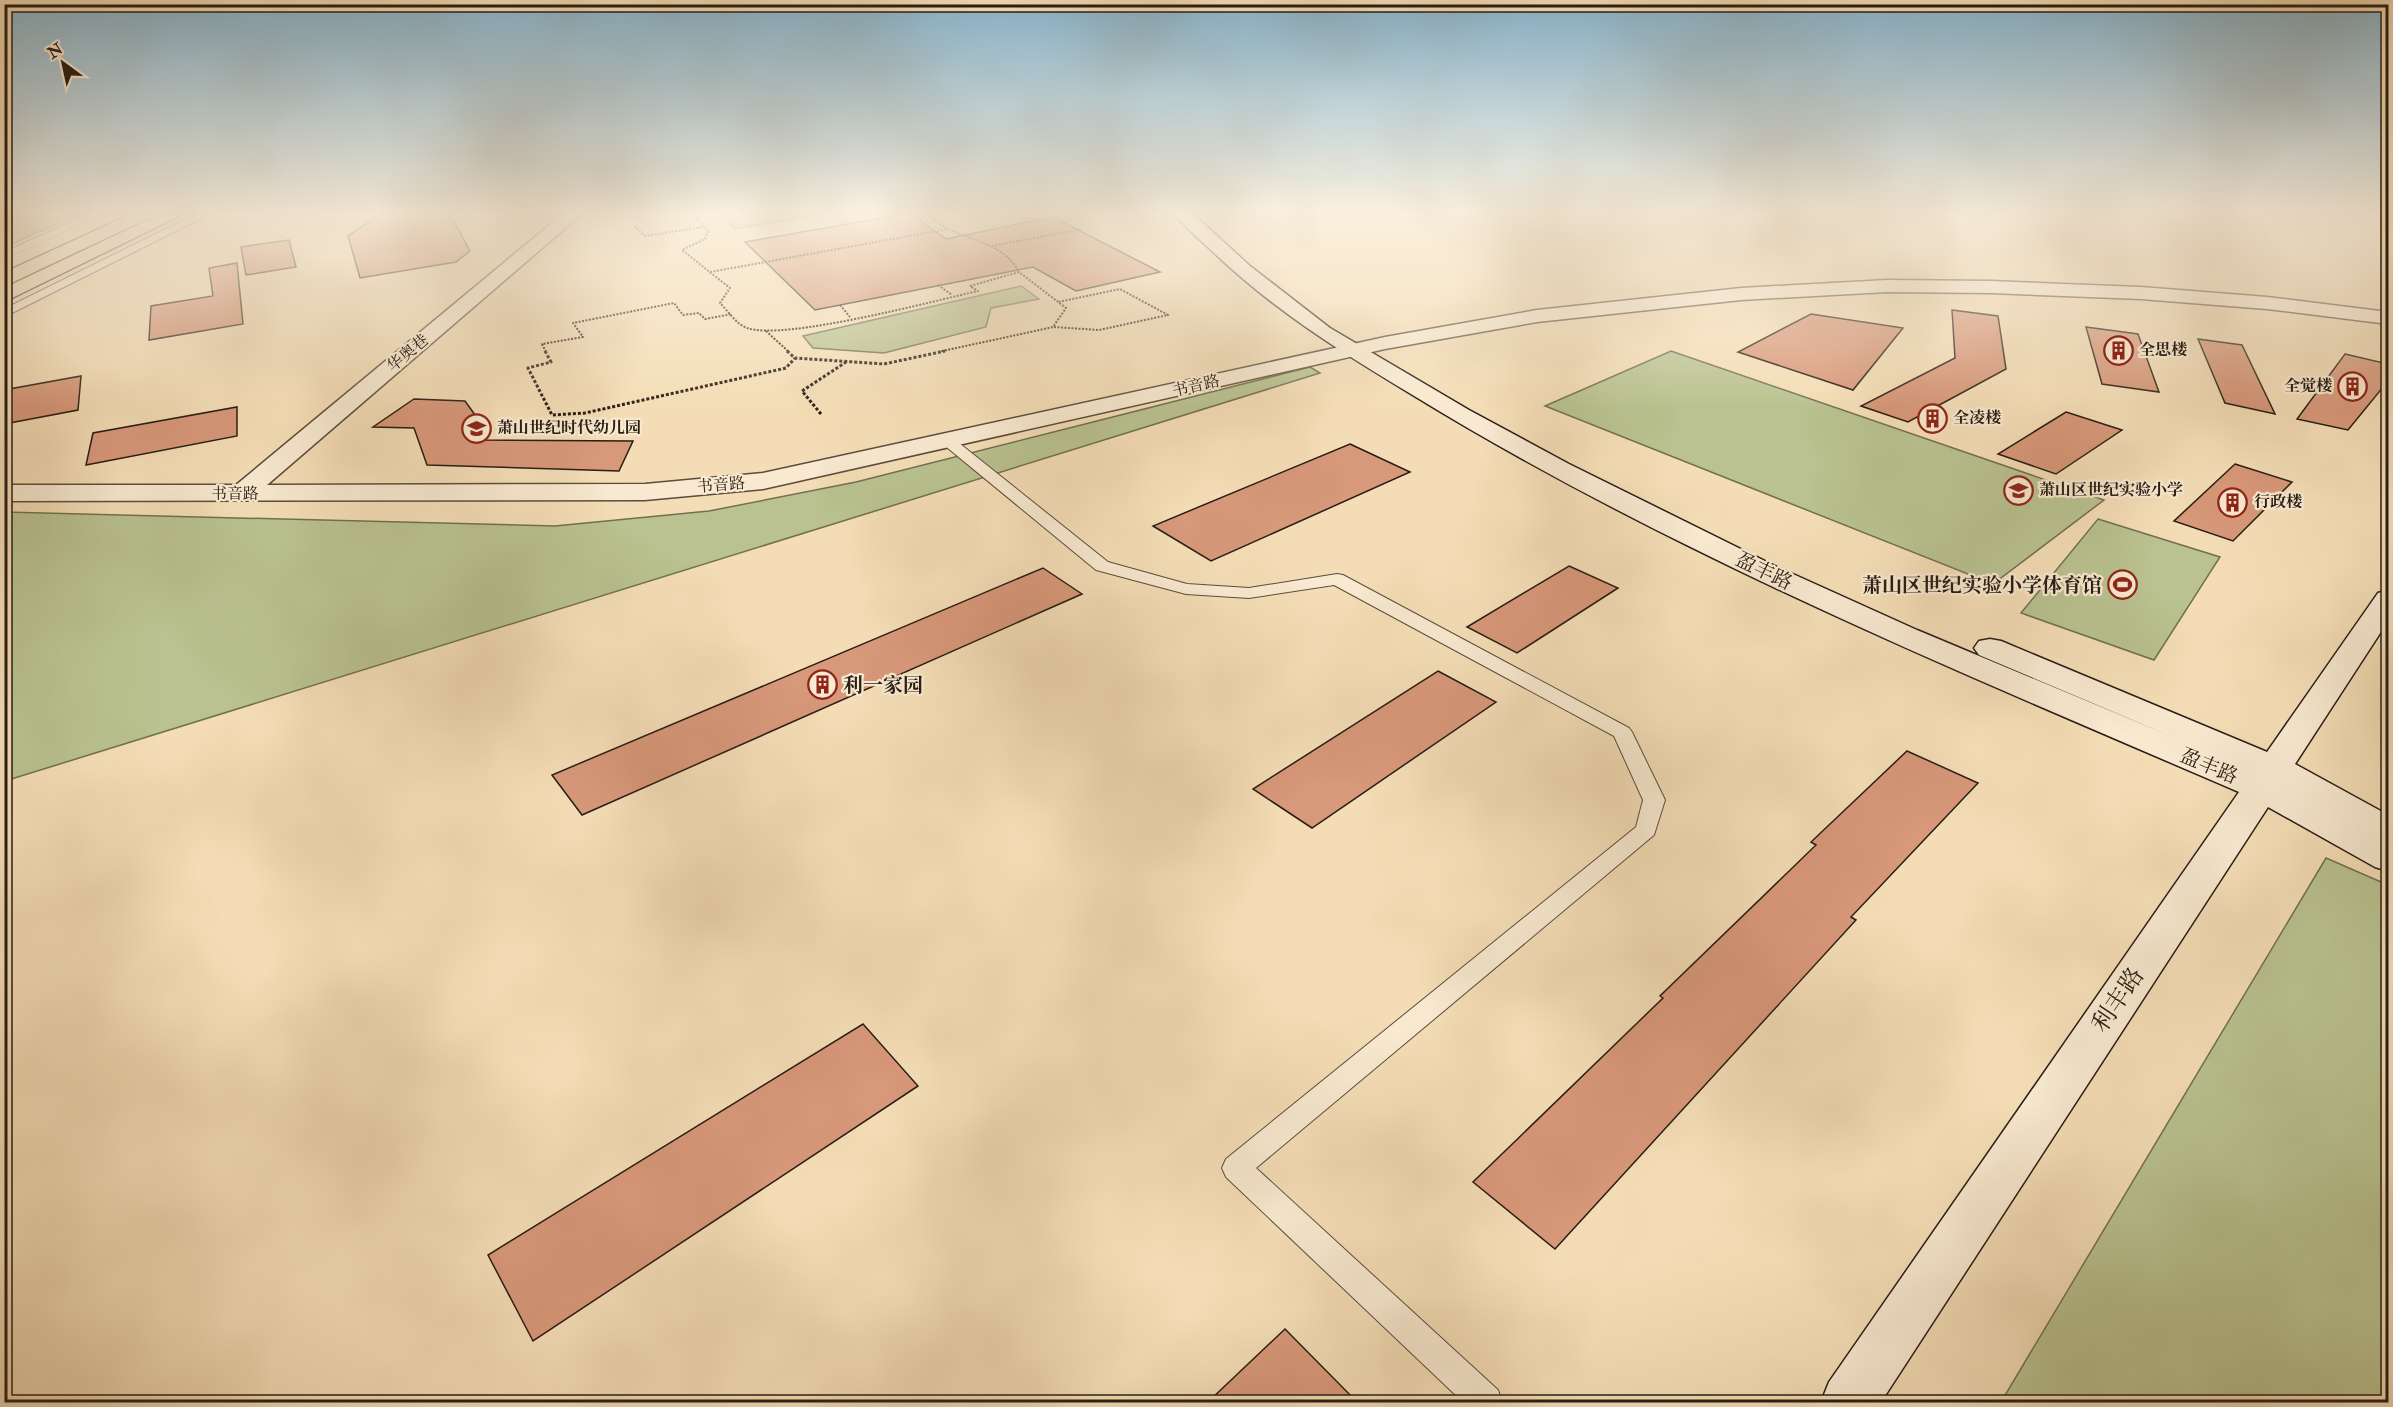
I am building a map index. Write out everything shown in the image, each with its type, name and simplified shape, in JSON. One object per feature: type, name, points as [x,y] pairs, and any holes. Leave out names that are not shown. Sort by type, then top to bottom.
[{"type":"main road","points":[[4,296],[42,278]]},
{"type":"street","name":"华奥巷","points":[[241,494],[498,278]]},
{"type":"street","name":"盈丰路","points":[[1254,278],[1363,348],[1560,469],[1765,572],[1906,637],[2268,778],[2388,831]]},
{"type":"street","name":"盈丰路","points":[[1276,278],[1345,328],[1363,348]]},
{"type":"street","name":"书音路","points":[[4,493],[645,492],[763,481],[949,442],[1363,348],[1548,315],[1741,294],[1887,286],[2141,293],[2268,303],[2388,318]]},
{"type":"street","name":"利丰路","points":[[1849,1402],[2388,599]]},
{"type":"street","name":"盈丰路","points":[[2268,778],[2388,858]]},
{"type":"lane","points":[[4,315],[78,278]]},
{"type":"lane","points":[[949,442],[1102,566],[1186,589],[1249,593],[1337,579],[1622,732],[1654,800],[1646,830],[1236,1168],[1486,1402]]},
{"type":"path","points":[[716,278],[730,288],[720,303],[747,328],[766,330],[804,327],[978,291],[970,286],[1005,278]]},
{"type":"path","points":[[1026,278],[1066,308],[1053,327]]},
{"type":"path","points":[[938,285],[953,296]]},
{"type":"path","points":[[766,330],[795,358],[884,364],[1053,327],[1099,330],[1168,315],[1120,289],[1058,302]]},
{"type":"path","points":[[732,314],[705,319],[699,313],[683,315],[674,303],[573,323],[583,337],[542,344],[551,362],[528,368],[552,415],[585,413],[786,368],[795,358]]},
{"type":"path","points":[[840,305],[850,317]]},
{"type":"path","points":[[821,414],[802,391],[847,362]]},
{"type":"green space","points":[[1021,286],[1039,299],[991,308],[986,327],[884,353],[813,348],[803,336]]},
{"type":"green space","points":[[1671,351],[2104,500],[1993,584],[1545,406]]},
{"type":"green space","points":[[1310,367],[1320,373],[5,781],[5,512],[555,526],[709,511],[856,482]]},
{"type":"green space","name":"萧山区世纪实验小学体育馆","points":[[2098,519],[2220,557],[2154,660],[2021,613]]},
{"type":"green space","points":[[2326,858],[2388,885],[2388,1402],[2001,1402]]},
{"type":"building","points":[[210,278],[238,278],[243,324],[149,340],[151,306],[213,296]]},
{"type":"building","points":[[782,278],[979,278],[815,310]]},
{"type":"building","points":[[1052,278],[1135,278],[1076,291]]},
{"type":"building","points":[[1952,310],[1998,316],[2006,369],[1908,422],[1861,406],[1955,358]]},
{"type":"building","points":[[1811,314],[1903,328],[1853,390],[1738,352]]},
{"type":"building","points":[[2086,327],[2138,334],[2159,392],[2102,384]]},
{"type":"building","points":[[2198,339],[2242,345],[2275,414],[2225,403]]},
{"type":"building","points":[[2345,354],[2388,364],[2388,381],[2348,430],[2297,419]]},
{"type":"building","points":[[81,376],[78,410],[4,424],[4,390]]},
{"type":"building","points":[[414,399],[465,401],[483,426],[484,440],[633,441],[619,471],[427,465],[414,428],[373,427]]},
{"type":"building","points":[[237,407],[237,436],[86,465],[93,433]]},
{"type":"building","points":[[2066,412],[2122,430],[2056,474],[1998,454]]},
{"type":"building","points":[[1350,444],[1410,472],[1211,561],[1153,526]]},
{"type":"building","name":"行政楼","points":[[2235,464],[2292,482],[2233,541],[2174,521]]},
{"type":"building","points":[[1569,566],[1618,588],[1517,653],[1467,627]]},
{"type":"building","name":"利一家园","points":[[1043,568],[1082,594],[582,815],[552,775]]},
{"type":"building","points":[[1438,671],[1496,702],[1312,828],[1253,789]]},
{"type":"building","points":[[1907,751],[1978,783],[1851,917],[1856,920],[1555,1249],[1473,1182],[1663,998],[1660,996],[1816,845],[1811,842]]},
{"type":"building","points":[[863,1024],[918,1086],[533,1341],[488,1255]]},
{"type":"building","points":[[1285,1329],[1357,1402],[1208,1402]]},
{"type":"place","name":"全思楼","points":[[2118,350]]},
{"type":"place","name":"全觉楼","points":[[2353,386]]},
{"type":"place","name":"全凌楼","points":[[1932,418]]},
{"type":"place","name":"萧山世纪时代幼儿园","points":[[476,428]]},
{"type":"place","name":"萧山区世纪实验小学","points":[[2018,490]]},
{"type":"place","name":"行政楼","points":[[2233,502]]},
{"type":"place","name":"萧山区世纪实验小学体育馆","points":[[2123,585]]},
{"type":"place","name":"利一家园","points":[[822,685]]}]
